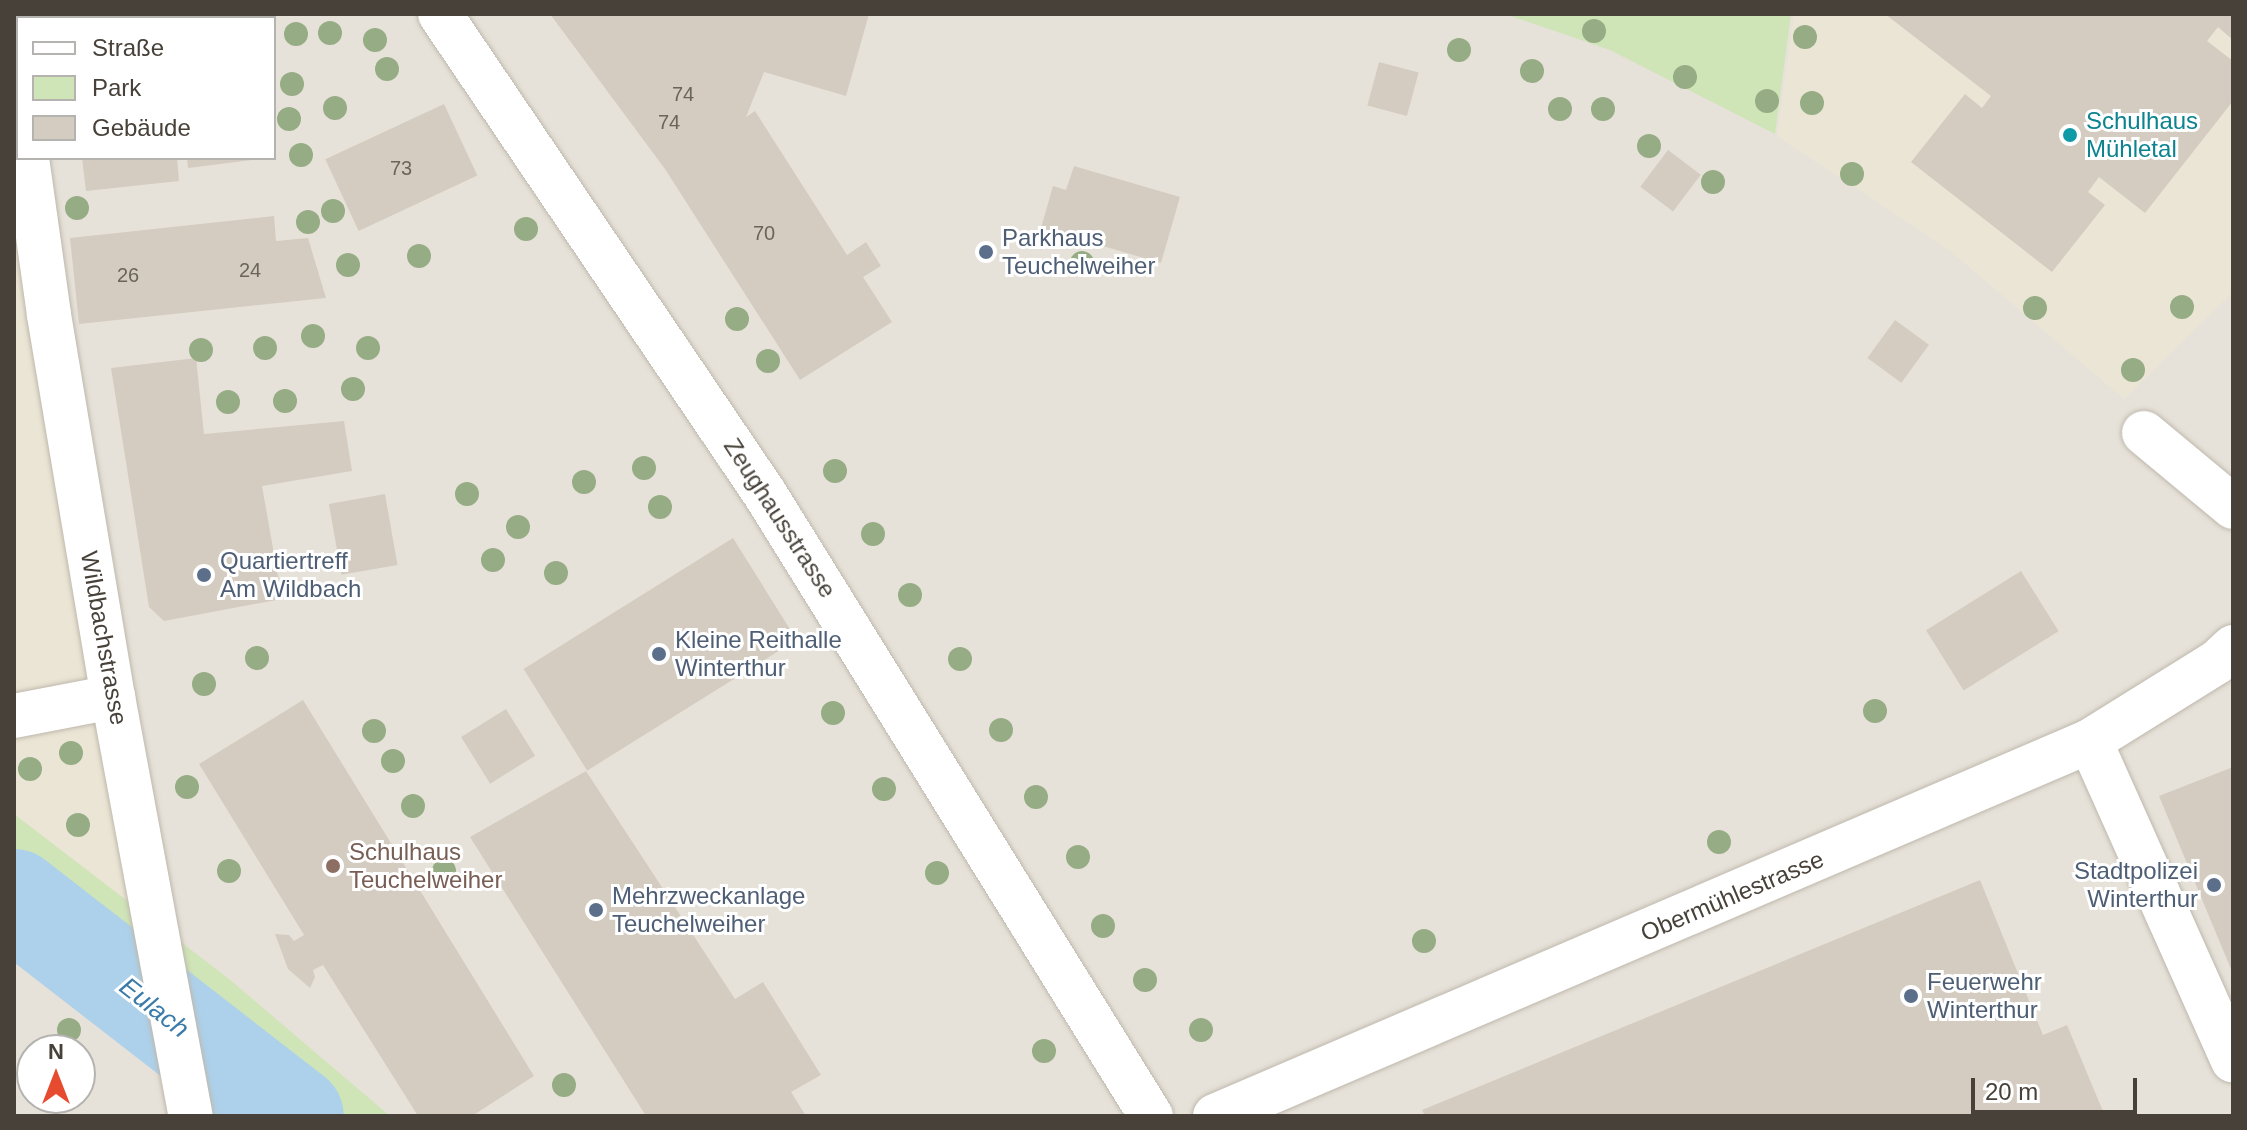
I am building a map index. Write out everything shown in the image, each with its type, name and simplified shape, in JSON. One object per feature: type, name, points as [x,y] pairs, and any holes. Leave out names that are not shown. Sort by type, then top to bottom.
[{"type":"street","name":"Zeughausstrasse","points":[[440,14],[772,504],[1151,1116]]},
{"type":"street","name":"Wildbachstrasse","points":[[27,160],[49,315],[113,697],[189,1105]]},
{"type":"street","points":[[2144,433],[2233,507]]},
{"type":"street","name":"Obermühlestrasse","points":[[1215,1116],[1245,1100],[1394,1042],[2090,741],[2217,662],[2233,647]]},
{"type":"street","points":[[14,716],[113,697]]},
{"type":"street","points":[[2090,741],[2233,1061]]},
{"type":"shaded area","points":[[14,14],[2233,14],[2233,1116],[14,1116]]},
{"type":"shaded area","points":[[1794,14],[2233,14],[2233,292],[2124,399],[1949,250],[1777,136]]},
{"type":"shaded area","points":[[14,57],[16,160],[156,924],[14,814]]},
{"type":"green space","points":[[1505,14],[1791,14],[1775,134],[1610,50]]},
{"type":"green space","points":[[14,814],[229,979],[390,1116],[215,1116],[14,960]]},
{"type":"building","points":[[39,14],[143,14],[143,16]]},
{"type":"building","points":[[177,14],[246,14],[246,16]]},
{"type":"building","points":[[550,14],[869,14],[846,96],[764,72],[746,117],[755,111],[847,255],[866,242],[881,266],[863,277],[892,322],[800,380],[665,169]]},
{"type":"building","name":"Schulhaus Mühletal","points":[[1885,14],[2233,14],[2233,40],[2218,27],[2207,41],[2233,61],[2233,101],[2145,213],[2099,177],[2088,192],[2105,205],[2052,272],[1911,162],[1965,94],[1982,108],[1991,96]]},
{"type":"building","points":[[1379,62],[1419,73],[1407,116],[1367,105]]},
{"type":"building","points":[[444,104],[477,176],[359,231],[325,159]]},
{"type":"building","points":[[1668,150],[1701,175],[1673,211],[1640,187]]},
{"type":"building","points":[[82,160],[177,160],[179,181],[86,191]]},
{"type":"building","points":[[187,160],[252,160],[188,168]]},
{"type":"building","points":[[1074,166],[1180,197],[1161,263],[1041,228],[1053,186],[1066,190]]},
{"type":"building","points":[[274,216],[276,241],[308,238],[326,298],[79,324],[70,238]]},
{"type":"building","points":[[1895,320],[1929,345],[1901,383],[1867,358]]},
{"type":"building","points":[[196,358],[204,434],[344,421],[352,471],[262,486],[282,599],[164,621],[149,607],[111,368]]},
{"type":"building","points":[[385,494],[398,565],[341,575],[329,504]]},
{"type":"building","name":"Kleine Reithalle Winterthur","points":[[733,538],[797,640],[587,771],[524,669]]},
{"type":"building","points":[[2021,571],[2059,631],[1964,691],[1926,630]]},
{"type":"building","points":[[303,700],[534,1076],[472,1116],[418,1116],[323,965],[313,970],[315,977],[310,988],[288,969],[275,934],[289,935],[294,941],[304,935],[199,764]]},
{"type":"building","points":[[506,709],[535,756],[490,784],[461,737]]},
{"type":"building","name":"Stadtpolizei Winterthur","points":[[2233,767],[2233,974],[2159,796]]},
{"type":"building","name":"Mehrzweckanlage Teuchelweiher","points":[[586,771],[735,999],[763,982],[821,1075],[791,1092],[806,1116],[646,1116],[470,837]]},
{"type":"building","name":"Feuerwehr Winterthur","points":[[1980,880],[2043,1035],[2067,1025],[2105,1116],[1425,1116],[1422,1110]]},
{"type":"waterway","name":"Eulach","points":[[14,899],[294,1116]]},
{"type":"place","name":"Schulhaus Mühletal","points":[[2070,135]]},
{"type":"place","name":"Parkhaus Teuchelweiher","points":[[986,252]]},
{"type":"place","name":"Quartiertreff Am Wildbach","points":[[204,575]]},
{"type":"place","name":"Kleine Reithalle Winterthur","points":[[659,654]]},
{"type":"place","name":"Schulhaus Teuchelweiher","points":[[333,866]]},
{"type":"place","name":"Stadtpolizei Winterthur","points":[[2214,885]]},
{"type":"place","name":"Mehrzweckanlage Teuchelweiher","points":[[596,910]]},
{"type":"place","name":"Feuerwehr Winterthur","points":[[1911,996]]}]
